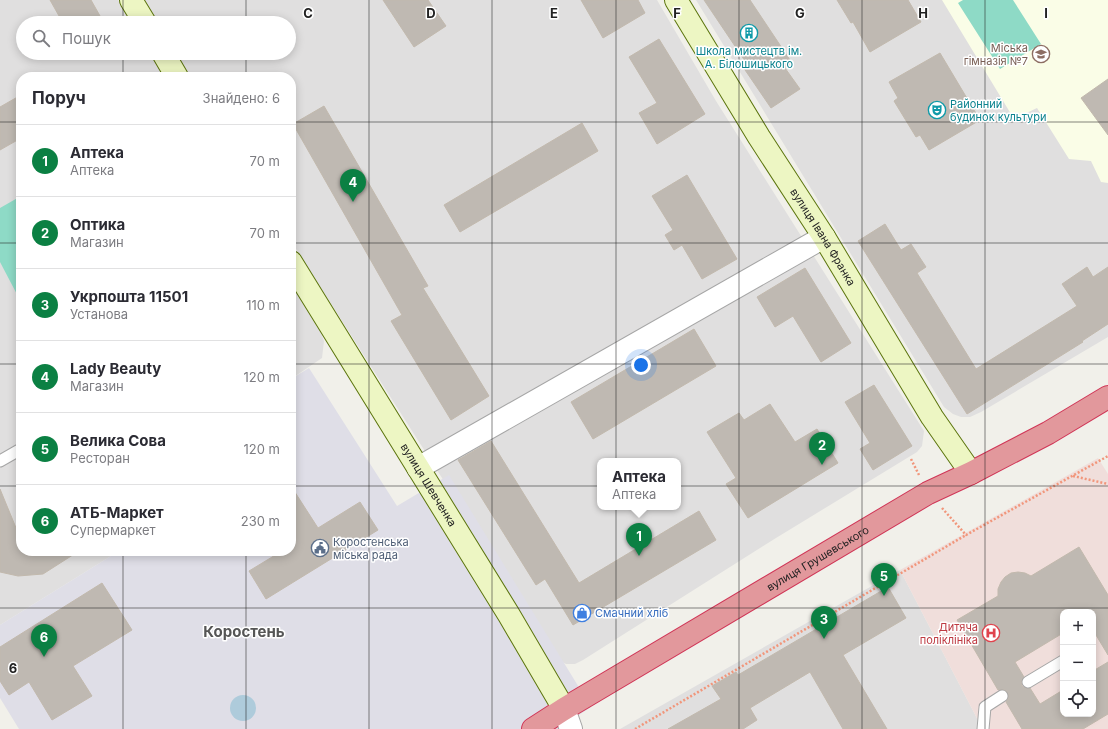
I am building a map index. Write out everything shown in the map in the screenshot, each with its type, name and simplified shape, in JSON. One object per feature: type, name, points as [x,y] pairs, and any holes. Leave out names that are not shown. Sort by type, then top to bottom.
[{"type":"highway","name":"вулиця Грушевського","points":[[533,729],[567,719],[928,493],[971,473],[1048,433],[1108,397]]},
{"type":"street","points":[[131,0],[141,16]]},
{"type":"street","name":"вулиця Івана Франка","points":[[676,0],[759,137],[824,238],[932,417],[971,473]]},
{"type":"street","points":[[167,60],[174,72]]},
{"type":"street","points":[[418,468],[824,238]]},
{"type":"street","name":"вулиця Шевченка","points":[[296,270],[509,615],[567,719]]},
{"type":"lane","points":[[0,461],[16,452]]},
{"type":"lane","points":[[1028,682],[1060,663]]},
{"type":"lane","points":[[983,729],[985,707],[1002,696]]},
{"type":"path","points":[[635,729],[966,535],[1108,456]]},
{"type":"path","points":[[911,459],[928,493],[966,535]]},
{"type":"path","points":[[1072,476],[1108,484]]},
{"type":"shaded area","points":[[0,0],[118,0],[128,16],[16,16],[16,60],[155,60],[162,72],[16,72],[16,556],[111,556],[0,625]]},
{"type":"shaded area","points":[[144,0],[657,0],[716,101],[924,431],[922,446],[917,452],[776,538],[583,660],[575,664],[566,664],[558,660],[296,249],[296,72],[186,72],[179,60],[296,60],[296,16],[153,16]]},
{"type":"shaded area","points":[[696,0],[1108,0],[1108,337],[970,417],[961,417],[953,414],[944,407]]},
{"type":"shaded area","name":"Міська гімназія №7","points":[[942,0],[1108,0],[1108,183],[1101,182],[1091,161],[1069,159],[1037,108],[1014,119]]},
{"type":"shaded area","points":[[296,292],[321,333],[324,341],[322,358],[296,376]]},
{"type":"shaded area","points":[[309,368],[397,506],[449,475],[591,707],[558,729],[19,729],[0,698],[0,625],[111,556],[296,556],[296,376]]},
{"type":"shaded area","points":[[1098,458],[1108,474],[1108,729],[981,729],[982,728],[900,570]]},
{"type":"shaded area","points":[[900,570],[982,728],[981,729],[620,729]]},
{"type":"green space","points":[[963,0],[1013,0],[1041,44],[1000,69],[958,3]]},
{"type":"green space","points":[[16,199],[16,292],[0,262],[0,208]]},
{"type":"water","points":[[243,695],[252,699],[256,708],[252,717],[243,721],[234,717],[230,708],[234,699]]},
{"type":"building","points":[[50,0],[91,0],[100,16],[59,16]]},
{"type":"building","points":[[383,0],[428,0],[446,26],[414,47]]},
{"type":"building","points":[[581,0],[638,0],[645,13],[603,38]]},
{"type":"building","name":"Школа мистецтв ім. А. Білошицького","points":[[704,0],[750,0],[792,63],[785,68],[800,89],[771,108],[743,67],[747,64]]},
{"type":"building","points":[[837,0],[908,0],[921,22],[870,52],[853,22],[851,23]]},
{"type":"building","points":[[659,39],[705,114],[657,144],[639,113],[657,103],[629,57]]},
{"type":"building","name":"Районний будинок культури","points":[[940,53],[980,120],[929,150],[920,135],[916,137],[894,101],[898,98],[889,82]]},
{"type":"building","points":[[1108,79],[1108,135],[1081,98]]},
{"type":"building","points":[[16,98],[16,141],[0,150],[0,107]]},
{"type":"building","points":[[324,106],[428,286],[423,288],[489,396],[451,420],[391,321],[402,315],[296,129],[296,122]]},
{"type":"building","points":[[582,123],[598,151],[460,232],[444,205]]},
{"type":"building","points":[[687,175],[737,259],[702,279],[682,245],[674,250],[665,235],[673,230],[652,196]]},
{"type":"building","points":[[885,224],[901,250],[911,244],[926,267],[917,273],[976,369],[1077,306],[1062,284],[1087,267],[1093,277],[1108,267],[1108,324],[1082,341],[1083,342],[967,414],[858,241]]},
{"type":"building","points":[[805,268],[851,343],[821,362],[793,316],[775,327],[757,297]]},
{"type":"building","points":[[694,329],[716,366],[593,439],[571,402]]},
{"type":"building","points":[[874,385],[912,446],[873,470],[860,449],[870,443],[845,402]]},
{"type":"building","points":[[770,404],[795,442],[817,429],[838,463],[748,518],[726,484],[736,478],[707,432],[739,413],[744,420]]},
{"type":"building","points":[[491,441],[579,583],[699,511],[716,540],[573,625],[545,579],[536,585],[458,460]]},
{"type":"building","points":[[0,489],[16,528],[16,556],[71,556],[43,574],[18,576],[0,572]]},
{"type":"building","name":"Коростенська міська рада","points":[[296,494],[318,528],[360,502],[378,530],[266,599],[249,571],[274,556],[296,556]]},
{"type":"building","name":"Дитяча поліклініка","points":[[1079,547],[1108,595],[1108,655],[1096,635],[1096,609],[1060,609],[1060,635],[1015,662],[1024,677],[1021,682],[1022,686],[1025,688],[1030,688],[1040,704],[1060,692],[1060,717],[1096,717],[1096,669],[1108,662],[1108,714],[1083,729],[1022,729],[1006,702],[1008,699],[1008,693],[1005,690],[998,690],[957,620],[998,596],[998,589],[1001,582],[1011,573],[1025,573],[1031,576]]},
{"type":"building","points":[[102,583],[132,630],[73,666],[92,696],[52,720],[29,682],[9,695],[0,681],[0,647]]},
{"type":"building","points":[[888,587],[906,618],[843,655],[887,729],[843,729],[810,672],[750,708],[757,720],[743,729],[668,729],[721,699],[712,686],[736,672],[738,675]]},
{"type":"place","name":"Школа мистецтв ім. А. Білошицького","points":[[749,33]]},
{"type":"place","name":"Міська гімназія №7","points":[[1041,54]]},
{"type":"place","name":"Районний будинок культури","points":[[937,110]]},
{"type":"place","name":"Lady Beauty","points":[[353,202]]},
{"type":"place","name":"Оптика","points":[[822,465]]},
{"type":"place","name":"Коростенська міська рада","points":[[320,548]]},
{"type":"place","name":"Аптека","points":[[639,556]]},
{"type":"place","name":"Велика Сова","points":[[884,596]]},
{"type":"place","name":"Смачний хліб","points":[[582,613]]},
{"type":"place","name":"Дитяча поліклініка","points":[[991,633]]},
{"type":"place","name":"Укрпошта 11501","points":[[824,639]]},
{"type":"place","name":"АТБ-Маркет","points":[[44,657]]},
{"type":"district","name":"Коростень","points":[[244,632]]}]
